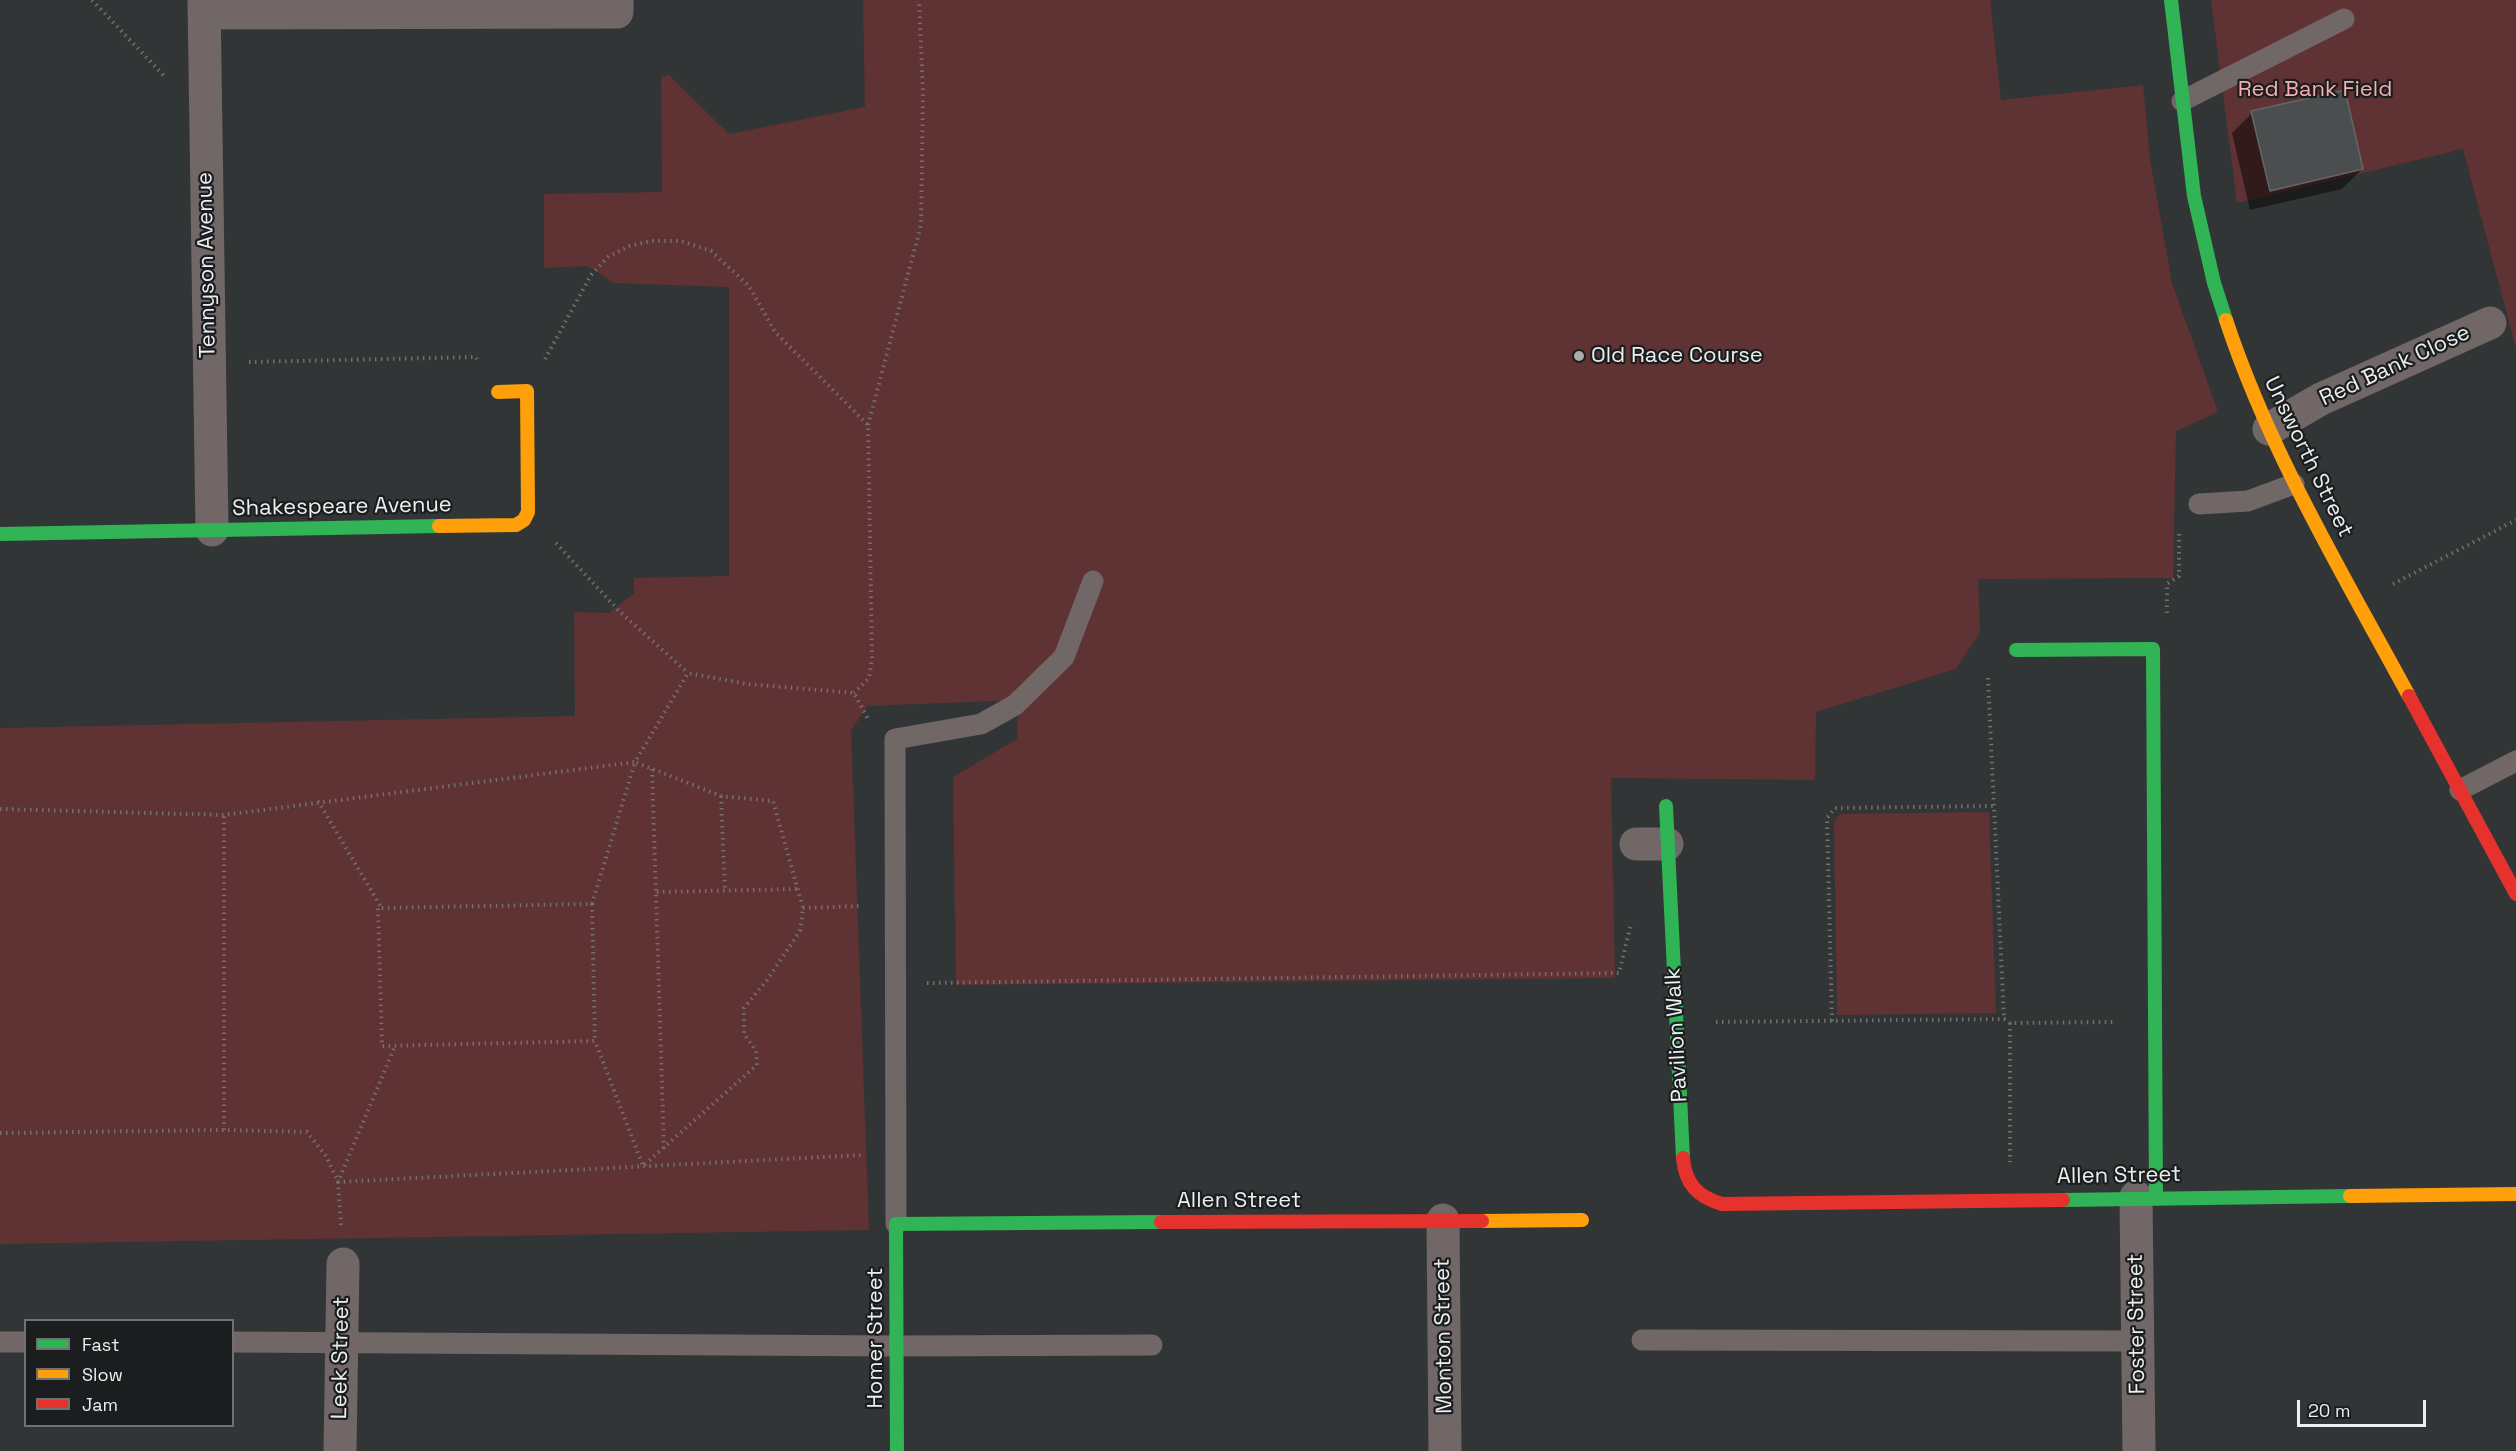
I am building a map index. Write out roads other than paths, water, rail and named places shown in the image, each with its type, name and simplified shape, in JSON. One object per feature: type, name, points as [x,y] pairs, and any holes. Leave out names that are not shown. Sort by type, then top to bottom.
[{"type":"street","points":[[204,6],[617,12],[617,0]]},
{"type":"street","name":"Unsworth Street","points":[[2171,0],[2194,196],[2214,283],[2243,371],[2294,484],[2516,894]]},
{"type":"street","name":"Tennyson Avenue","points":[[204,6],[212,530]]},
{"type":"street","name":"Red Bank Close","points":[[2269,429],[2321,399],[2490,322]]},
{"type":"street","name":"Shakespeare Avenue","points":[[0,534],[516,525],[524,520],[528,512],[527,391],[498,392]]},
{"type":"street","points":[[2016,650],[2153,649],[2154,1022],[2146,1197]]},
{"type":"street","name":"Pavilion Walk","points":[[1666,806],[1651,844],[1670,898],[1683,1162],[1688,1184],[1702,1199],[1722,1204]]},
{"type":"street","name":"Allen Street","points":[[1722,1204],[2516,1194]]},
{"type":"street","name":"Foster Street","points":[[2139,1451],[2138,1341],[2146,1197]]},
{"type":"street","name":"Monton Street","points":[[1443,1220],[1445,1451]]},
{"type":"street","name":"Allen Street","points":[[896,1224],[1582,1220]]},
{"type":"street","name":"Homer Street","points":[[896,1224],[897,1451]]},
{"type":"street","name":"Leek Street","points":[[340,1451],[343,1264]]},
{"type":"lane","points":[[2182,101],[2344,19]]},
{"type":"lane","points":[[2199,504],[2248,501],[2294,484]]},
{"type":"lane","points":[[896,1224],[895,739],[981,724],[1015,705],[1064,657],[1093,581]]},
{"type":"lane","points":[[2460,790],[2516,761]]},
{"type":"lane","points":[[1642,1340],[2138,1341]]},
{"type":"lane","points":[[0,1342],[24,1342]]},
{"type":"lane","points":[[234,1342],[897,1346],[1152,1345]]},
{"type":"place","name":"Old Race Course","points":[[1579,356]]},
{"type":"park label","name":"Red Bank Field","points":[[2315,90]]}]
